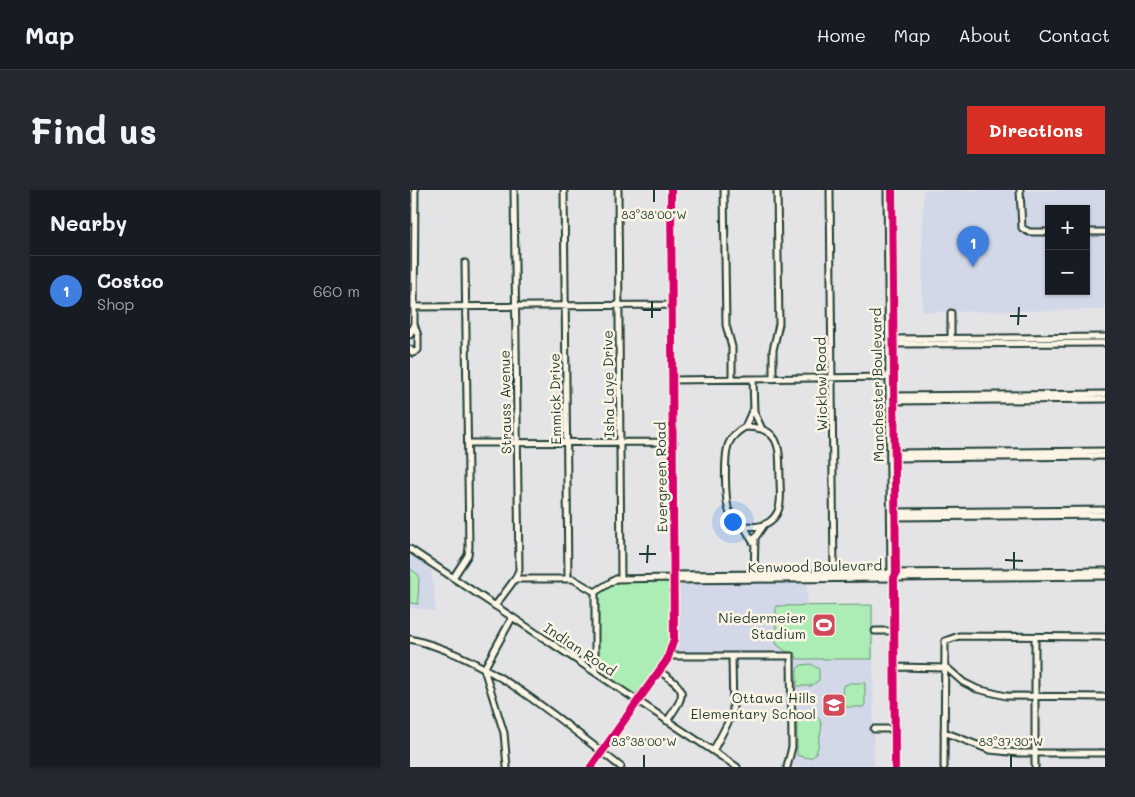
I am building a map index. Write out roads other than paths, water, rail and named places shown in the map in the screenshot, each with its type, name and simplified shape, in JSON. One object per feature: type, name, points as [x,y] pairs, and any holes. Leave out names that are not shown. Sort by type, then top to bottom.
[{"type":"street","points":[[410,349],[413,353],[418,350],[418,336],[414,324],[415,190]]},
{"type":"street","name":"Strauss Avenue","points":[[495,606],[515,579],[519,570],[514,190]]},
{"type":"street","name":"Emmick Drive","points":[[564,190],[568,579]]},
{"type":"street","name":"Isha Laye Drive","points":[[618,190],[621,579]]},
{"type":"street","name":"Evergreen Road","points":[[591,767],[636,700],[670,656],[674,635],[671,190]]},
{"type":"street","points":[[724,190],[726,325],[732,346],[732,380]]},
{"type":"street","points":[[773,379],[773,350],[779,324],[777,190]]},
{"type":"street","name":"Wicklow Road","points":[[830,190],[834,576]]},
{"type":"street","name":"Manchester Boulevard","points":[[887,190],[892,378],[895,767]]},
{"type":"street","name":"Manchester Boulevard","points":[[891,342],[892,190]]},
{"type":"street","points":[[1020,190],[1022,228],[1029,232],[1045,232]]},
{"type":"street","points":[[1090,232],[1105,232]]},
{"type":"street","points":[[453,578],[468,555],[469,547],[465,263]]},
{"type":"street","points":[[414,307],[672,305]]},
{"type":"street","points":[[951,313],[951,341]]},
{"type":"street","points":[[410,335],[414,324]]},
{"type":"street","points":[[891,342],[1105,337]]},
{"type":"street","points":[[951,341],[1105,343]]},
{"type":"street","points":[[672,380],[892,378]]},
{"type":"street","points":[[753,379],[753,408],[756,420],[762,428],[772,435],[779,447],[779,509],[757,533],[754,545],[754,577]]},
{"type":"street","points":[[892,399],[1105,394]]},
{"type":"street","points":[[892,399],[1105,399]]},
{"type":"street","points":[[753,408],[745,427],[731,440],[727,454],[728,509],[733,518],[751,534],[754,545]]},
{"type":"street","points":[[745,427],[762,428]]},
{"type":"street","points":[[468,443],[674,442]]},
{"type":"street","points":[[892,455],[1105,451]]},
{"type":"street","points":[[892,455],[1105,456]]},
{"type":"street","points":[[893,515],[1105,510]]},
{"type":"street","points":[[893,515],[1105,515]]},
{"type":"street","points":[[743,525],[754,527],[765,525]]},
{"type":"street","name":"Indian Road","points":[[410,550],[737,767]]},
{"type":"street","name":"Kenwood Boulevard","points":[[621,579],[1105,571]]},
{"type":"street","name":"Kenwood Boulevard","points":[[894,575],[1105,576]]},
{"type":"street","points":[[515,579],[574,579],[595,592]]},
{"type":"street","points":[[595,592],[621,579]]},
{"type":"street","points":[[595,592],[595,672]]},
{"type":"street","points":[[507,767],[503,728],[484,669],[512,618]]},
{"type":"street","points":[[875,632],[894,631]]},
{"type":"street","points":[[944,767],[945,641],[959,636],[1105,637]]},
{"type":"street","points":[[1035,637],[1035,767]]},
{"type":"street","points":[[410,639],[445,649],[484,669],[550,713],[621,767]]},
{"type":"street","points":[[670,656],[791,656],[792,747],[787,767]]},
{"type":"street","points":[[712,750],[733,713],[732,656]]},
{"type":"street","points":[[894,667],[944,667],[952,669],[963,682],[977,690],[1006,696],[1105,697]]},
{"type":"street","points":[[659,671],[679,685],[683,692],[682,699],[667,721]]},
{"type":"street","points":[[874,729],[895,729]]},
{"type":"street","points":[[944,732],[990,750],[1035,753],[1105,753]]},
{"type":"place","name":"Costco","points":[[973,267]]},
{"type":"place","name":"Niedermeier Stadium","points":[[824,625]]},
{"type":"place","name":"Ottawa Hills Elementary School","points":[[834,705]]}]
